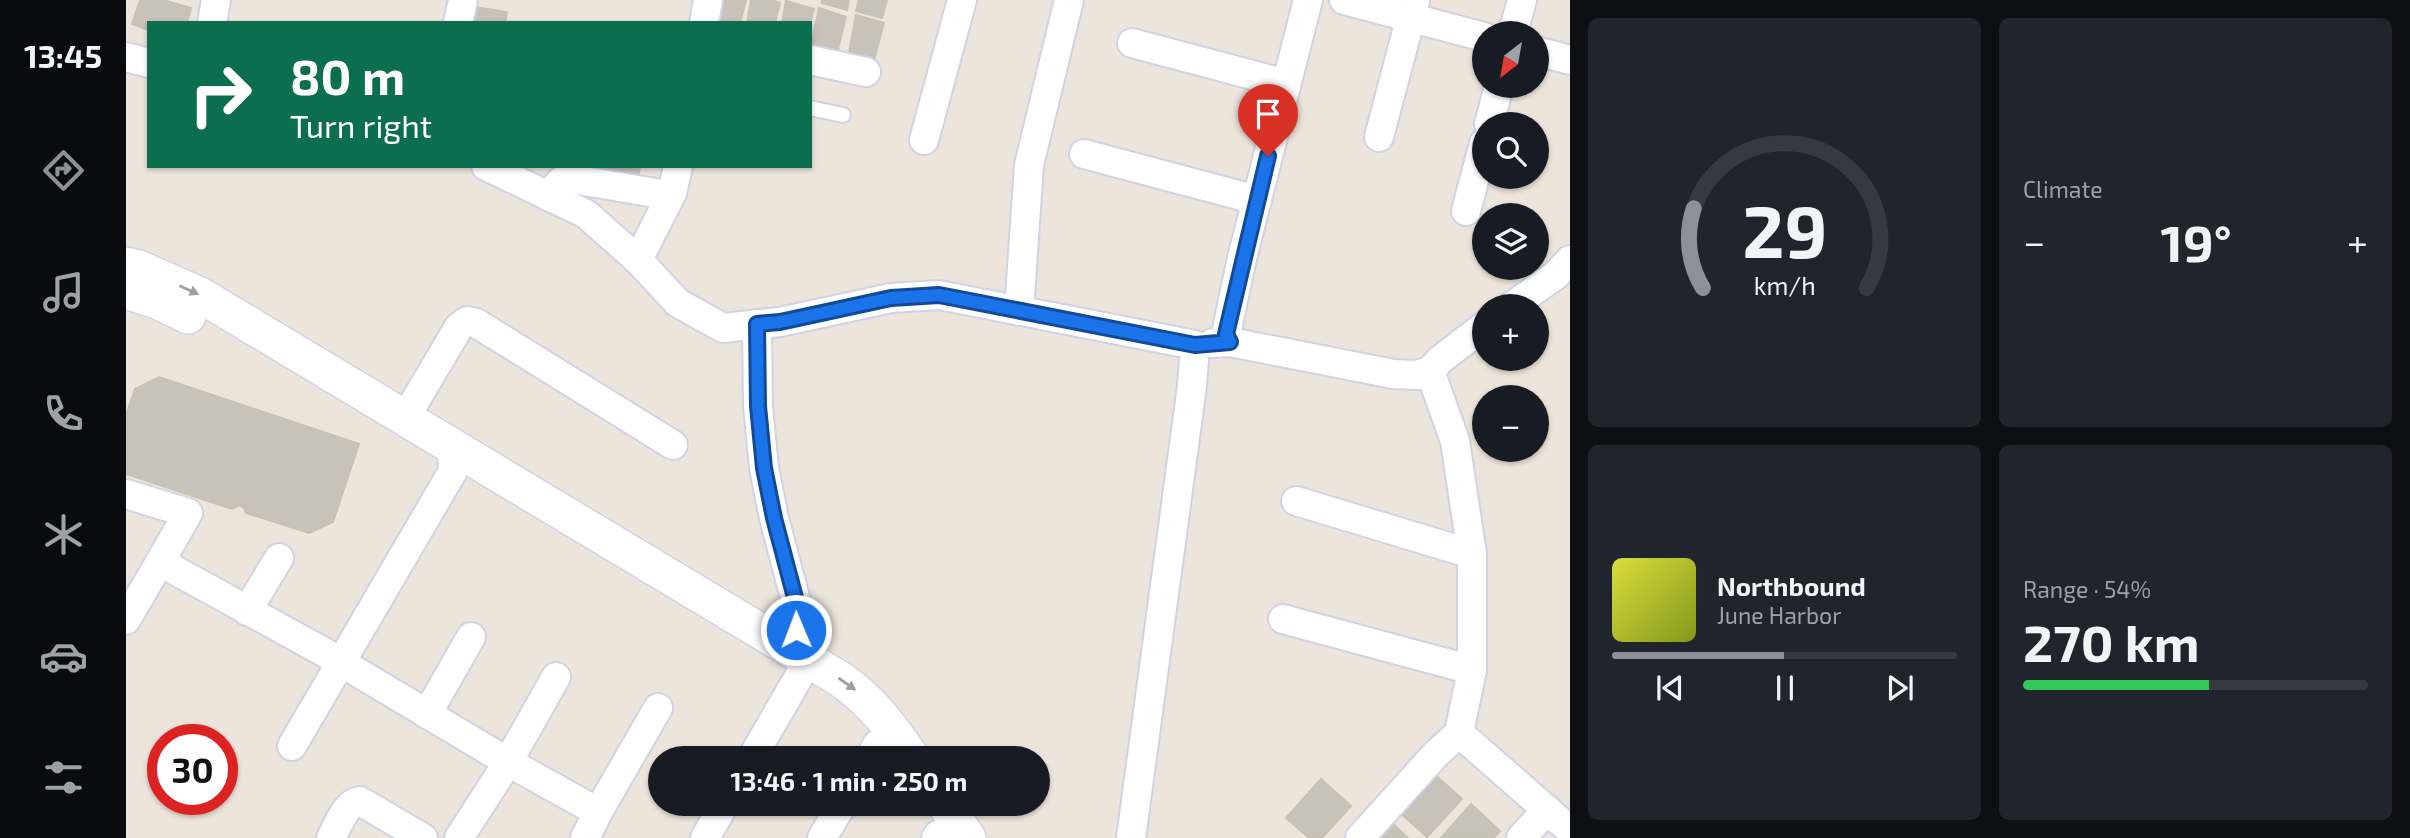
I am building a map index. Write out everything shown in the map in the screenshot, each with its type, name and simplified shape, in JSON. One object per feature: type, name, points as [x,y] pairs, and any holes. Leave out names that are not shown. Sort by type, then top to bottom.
[{"type":"street","points":[[212,21],[216,0]]},
{"type":"street","points":[[458,21],[463,0]]},
{"type":"street","points":[[704,21],[708,0]]},
{"type":"street","points":[[924,140],[962,0]]},
{"type":"street","points":[[1019,311],[1029,165],[1069,0]]},
{"type":"street","points":[[1230,342],[1226,334],[1308,0]]},
{"type":"street","points":[[1344,0],[1412,9],[1472,32]]},
{"type":"street","points":[[1516,21],[1522,0]]},
{"type":"street","points":[[1380,137],[1412,9]]},
{"type":"street","points":[[1132,43],[1286,84]]},
{"type":"street","points":[[1549,54],[1570,60]]},
{"type":"street","points":[[126,57],[147,62]]},
{"type":"street","points":[[812,60],[866,72]]},
{"type":"street","points":[[1084,154],[1257,200]]},
{"type":"street","points":[[490,168],[586,214],[638,260],[678,303],[723,328],[780,322],[891,298],[939,295],[1195,345],[1230,342],[1393,374],[1417,375],[1430,371],[1472,335]]},
{"type":"street","points":[[548,196],[566,178],[667,195],[675,180]]},
{"type":"street","points":[[638,260],[675,180]]},
{"type":"street","points":[[1466,211],[1472,188]]},
{"type":"street","points":[[1529,294],[1556,275],[1570,260]]},
{"type":"street","points":[[126,265],[139,268],[200,295],[405,418],[453,459]]},
{"type":"street","points":[[126,292],[157,301],[212,327],[453,459],[800,663],[860,693],[882,715],[904,746]]},
{"type":"street","points":[[405,418],[458,327],[467,321],[476,323],[673,445]]},
{"type":"street","points":[[757,324],[758,406],[764,468],[798,609],[800,663],[758,746]]},
{"type":"street","points":[[1132,838],[1195,345]]},
{"type":"street","points":[[1360,838],[1458,733],[1472,670],[1472,554],[1455,441],[1430,371]]},
{"type":"street","points":[[292,746],[341,663],[453,459]]},
{"type":"street","points":[[126,494],[188,513],[126,620]]},
{"type":"street","points":[[1296,501],[1472,554]]},
{"type":"street","points":[[247,611],[279,558]]},
{"type":"street","points":[[160,562],[341,663],[598,813]]},
{"type":"street","points":[[1283,618],[1472,670]]},
{"type":"street","points":[[427,714],[471,637]]},
{"type":"street","points":[[800,663],[860,725],[873,746]]},
{"type":"street","points":[[459,838],[509,762],[556,677]]},
{"type":"street","points":[[585,838],[658,708]]},
{"type":"street","points":[[1458,733],[1570,830]]},
{"type":"street","points":[[331,838],[349,806],[360,801],[423,838]]},
{"type":"street","points":[[1521,838],[1547,810]]},
{"type":"street","points":[[705,838],[718,816]]},
{"type":"street","points":[[822,838],[835,816]]},
{"type":"street","points":[[930,816],[945,831]]},
{"type":"lane","points":[[812,108],[843,115]]},
{"type":"building","points":[[140,0],[163,0],[191,8],[188,21],[147,21],[147,29],[132,24]]},
{"type":"building","points":[[717,0],[746,0],[741,21],[713,21]]},
{"type":"building","points":[[751,0],[780,3],[776,21],[747,21]]},
{"type":"building","points":[[822,0],[849,0],[847,10],[822,3]]},
{"type":"building","points":[[859,0],[887,0],[882,18],[856,11]]},
{"type":"building","points":[[786,1],[814,9],[811,21],[782,21]]},
{"type":"building","points":[[475,7],[507,12],[505,21],[472,21]]},
{"type":"building","points":[[819,8],[846,17],[837,53],[812,46]]},
{"type":"building","points":[[856,15],[884,23],[874,60],[849,53]]},
{"type":"building","points":[[586,168],[640,168],[638,179]]},
{"type":"building","points":[[159,377],[359,444],[333,522],[309,533],[246,513],[239,505],[232,509],[126,474],[126,415],[135,389]]},
{"type":"building","points":[[1432,772],[1462,799],[1427,837],[1398,811]]},
{"type":"building","points":[[1321,779],[1351,806],[1322,838],[1309,838],[1286,818]]},
{"type":"building","points":[[1471,804],[1500,831],[1494,838],[1441,838]]},
{"type":"building","points":[[1391,822],[1408,838],[1376,838]]},
{"type":"route","points":[[796,630],[798,609],[764,468],[758,406],[757,324],[780,322],[891,298],[939,295],[1195,345],[1230,342],[1226,334],[1268,156]]}]
